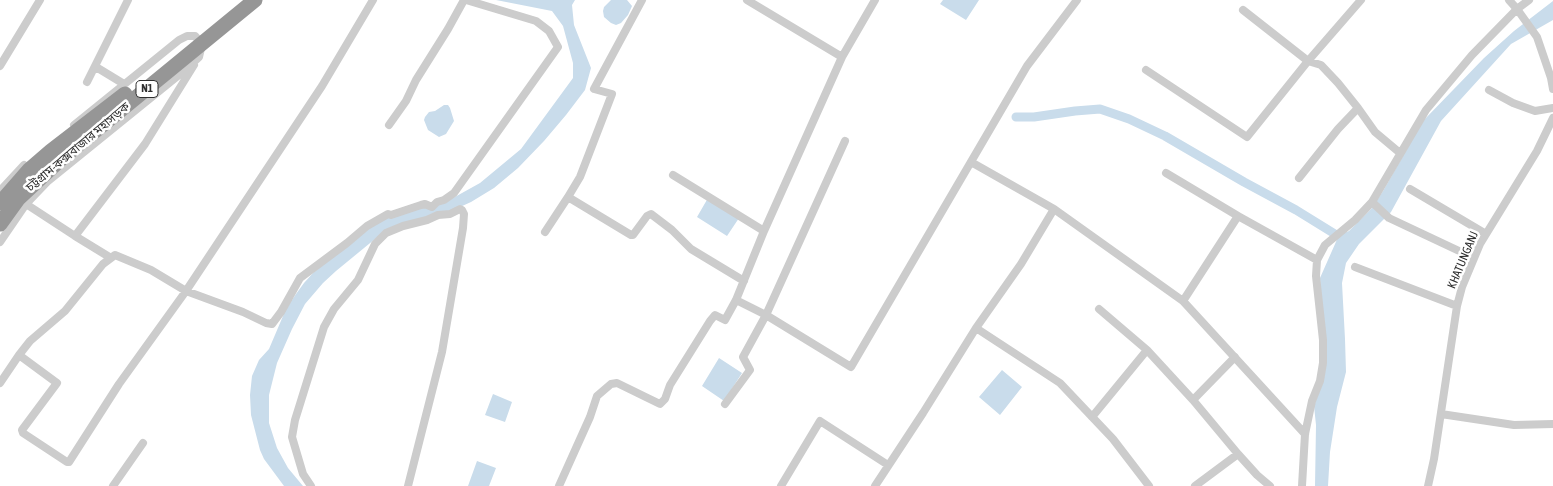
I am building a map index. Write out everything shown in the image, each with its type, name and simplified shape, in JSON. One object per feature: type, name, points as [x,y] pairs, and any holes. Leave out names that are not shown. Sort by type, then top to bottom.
[{"type":"highway","name":"চট্টগ্রাম-কক্সবাজার মহাসড়ক","points":[[199,46],[240,0]]},
{"type":"highway","name":"চট্টগ্রাম-কক্সবাজার মহাসড়ক","points":[[0,203],[29,170],[51,151],[199,46],[256,0]]},
{"type":"highway","name":"চট্টগ্রাম-কক্সবাজার মহাসড়ক","points":[[0,224],[18,199],[73,155],[94,121]]},
{"type":"street","points":[[0,66],[40,0]]},
{"type":"street","points":[[87,82],[128,0]]},
{"type":"street","points":[[19,355],[58,384],[22,432],[68,462],[119,384],[186,291],[322,86],[373,0]]},
{"type":"street","points":[[0,383],[30,341],[65,311],[103,264],[115,256],[151,270],[186,291],[272,324],[300,278],[367,226],[388,214],[391,215],[421,204],[432,207],[437,202],[444,200],[454,193],[558,47],[549,31],[536,21],[465,0],[390,125]]},
{"type":"street","points":[[545,232],[580,177],[612,94],[594,89],[642,0]]},
{"type":"street","points":[[747,0],[842,57]]},
{"type":"street","points":[[559,486],[590,417],[597,396],[611,384],[617,383],[660,404],[665,399],[670,385],[714,315],[725,320],[736,300],[764,231],[842,57],[875,0]]},
{"type":"street","points":[[736,300],[766,315],[851,368],[1027,66],[1077,0]]},
{"type":"street","points":[[1509,0],[1537,37],[1553,89]]},
{"type":"street","points":[[1302,486],[1305,434],[1312,401],[1320,381],[1323,363],[1323,340],[1316,276],[1317,260],[1325,245],[1355,220],[1372,202],[1426,110],[1472,55],[1519,12],[1529,0]]},
{"type":"street","points":[[1146,70],[1248,138],[1308,61],[1359,1]]},
{"type":"street","points":[[1243,10],[1308,61],[1321,65],[1338,83],[1375,132],[1400,153]]},
{"type":"street","points":[[94,121],[124,84],[179,40],[187,36],[199,46]]},
{"type":"street","points":[[0,191],[23,166],[94,121],[184,71],[199,46]]},
{"type":"street","points":[[75,236],[145,144],[199,46]]},
{"type":"street","points":[[96,66],[124,84]]},
{"type":"street","points":[[1489,90],[1513,103],[1535,111],[1553,108]]},
{"type":"street","points":[[1299,178],[1338,129],[1358,108]]},
{"type":"street","name":"KHATUNGANJ","points":[[1428,486],[1462,287],[1480,244],[1537,152],[1553,118]]},
{"type":"street","points":[[725,404],[750,370],[742,358],[766,315],[845,141]]},
{"type":"street","points":[[0,242],[26,204],[73,155]]},
{"type":"street","points":[[971,162],[1054,209],[1183,301],[1305,434]]},
{"type":"street","points":[[1166,173],[1317,260]]},
{"type":"street","points":[[673,175],[764,231]]},
{"type":"street","points":[[1410,189],[1486,234]]},
{"type":"street","points":[[568,197],[630,235],[633,235],[647,216],[651,214],[692,249],[744,281]]},
{"type":"street","points":[[1372,202],[1389,218],[1474,258]]},
{"type":"street","points":[[26,204],[111,258]]},
{"type":"street","points":[[311,486],[303,474],[292,437],[295,420],[322,336],[334,309],[358,280],[376,244],[386,232],[438,215],[450,214],[460,209],[464,214],[463,228],[442,352],[408,486]]},
{"type":"street","points":[[875,486],[976,328],[1021,264],[1054,209]]},
{"type":"street","points":[[1183,301],[1238,216]]},
{"type":"street","points":[[1355,267],[1458,306]]},
{"type":"street","points":[[1099,309],[1148,350],[1194,400],[1238,454],[1270,486]]},
{"type":"street","points":[[976,328],[1060,383],[1113,440],[1150,486]]},
{"type":"street","points":[[1092,417],[1148,350]]},
{"type":"street","points":[[1194,400],[1235,358]]},
{"type":"street","points":[[1441,414],[1514,425],[1553,424]]},
{"type":"street","points":[[781,486],[820,421],[888,466]]},
{"type":"street","points":[[113,486],[143,443]]},
{"type":"street","points":[[1195,486],[1238,454]]},
{"type":"water","points":[[496,0],[575,0],[572,5],[574,25],[591,68],[585,90],[544,141],[518,168],[494,188],[471,202],[449,212],[390,228],[336,271],[305,304],[277,363],[269,395],[269,423],[277,448],[288,468],[303,486],[284,486],[264,459],[260,450],[251,415],[250,395],[252,376],[259,360],[269,349],[286,309],[296,294],[313,273],[380,220],[453,198],[480,183],[521,149],[573,78],[573,63],[563,26],[552,11]]},
{"type":"water","points":[[611,0],[627,0],[632,6],[628,15],[621,23],[616,25],[604,17],[604,7]]},
{"type":"water","points":[[943,0],[979,0],[966,20],[940,4]]},
{"type":"water","points":[[1553,1],[1553,20],[1511,44],[1441,121],[1391,212],[1359,244],[1346,263],[1342,283],[1346,372],[1337,407],[1330,452],[1328,486],[1315,486],[1316,425],[1314,406],[1324,376],[1320,278],[1339,235],[1349,231],[1372,208],[1423,121],[1484,58],[1514,31]]},
{"type":"water","points":[[444,105],[448,105],[450,108],[454,121],[446,134],[439,137],[428,130],[424,120],[429,112],[435,111]]},
{"type":"water","points":[[708,198],[739,218],[727,236],[697,217]]},
{"type":"water","points":[[719,358],[742,373],[724,401],[702,386]]},
{"type":"water","points":[[1002,370],[1022,387],[1000,415],[979,397]]},
{"type":"water","points":[[493,394],[512,402],[505,422],[485,415]]},
{"type":"water","points":[[477,461],[496,468],[489,486],[468,486]]},
{"type":"waterway","points":[[1016,117],[1034,117],[1100,109],[1129,119],[1165,136],[1296,210],[1343,239]]}]
